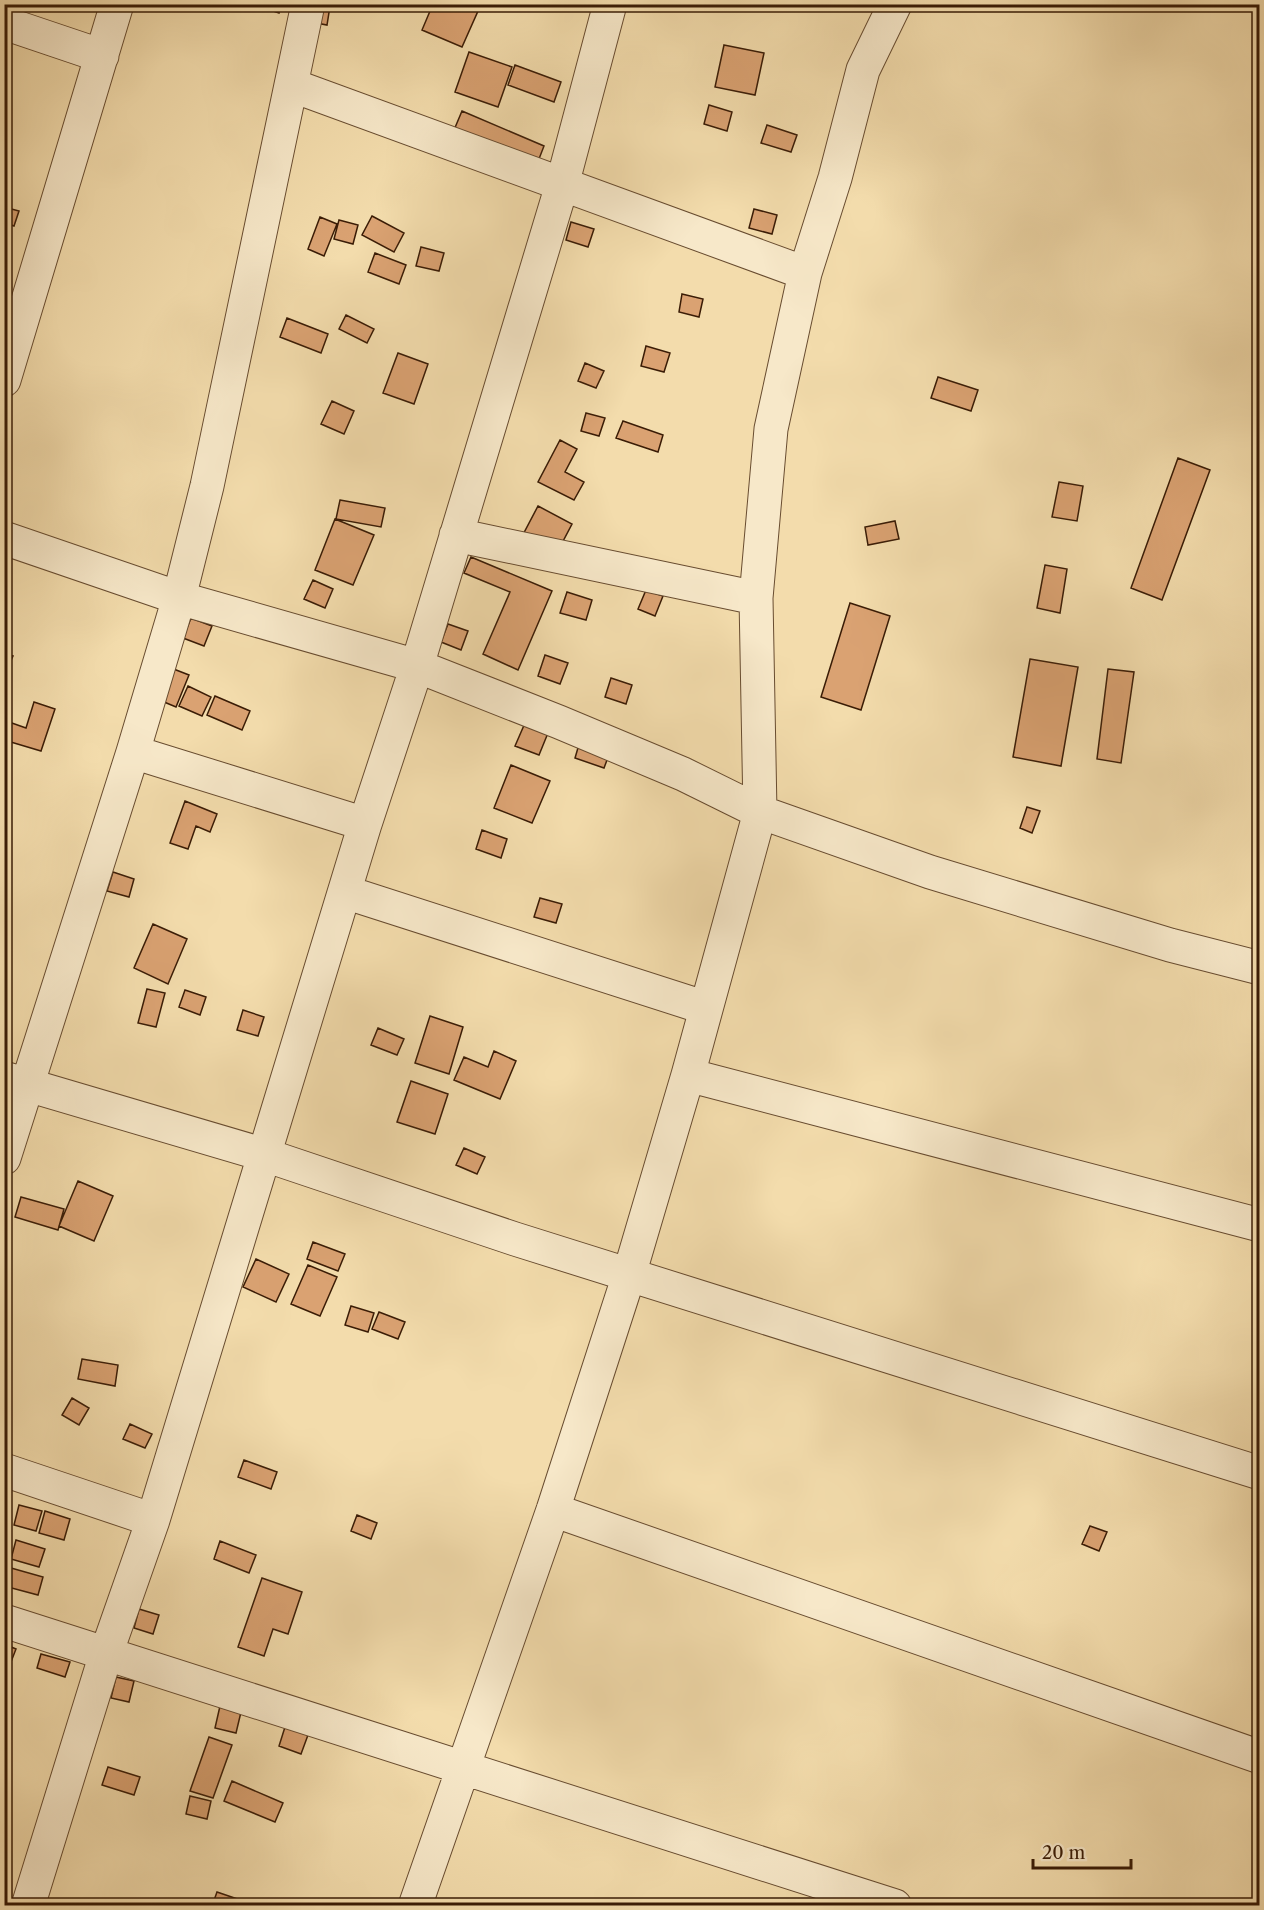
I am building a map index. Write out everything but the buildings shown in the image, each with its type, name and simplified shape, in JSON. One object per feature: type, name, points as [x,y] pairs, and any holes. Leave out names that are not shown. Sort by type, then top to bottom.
[{"type":"street","points":[[6,369],[117,4]]},
{"type":"street","points":[[4,1158],[16,1082],[133,752],[179,598],[209,474],[308,4]]},
{"type":"street","points":[[21,1899],[153,1520],[365,824],[417,666],[562,185],[610,4]]},
{"type":"street","points":[[415,1905],[553,1510],[629,1275],[688,1076],[760,812],[756,598],[771,429],[805,273],[835,178],[863,70],[895,4]]},
{"type":"street","points":[[4,23],[102,56]]},
{"type":"street","points":[[291,85],[805,273]]},
{"type":"street","points":[[456,535],[756,598]]},
{"type":"street","points":[[4,538],[179,598],[417,666],[683,774],[760,812],[930,872],[1170,945],[1260,968]]},
{"type":"street","points":[[133,752],[365,824]]},
{"type":"street","points":[[345,892],[706,1008]]},
{"type":"street","points":[[688,1076],[1260,1225]]},
{"type":"street","points":[[16,1082],[265,1155],[629,1275],[1260,1473]]},
{"type":"street","points":[[4,1470],[153,1520]]},
{"type":"street","points":[[553,1510],[1260,1757]]},
{"type":"street","points":[[4,1621],[895,1905]]}]
